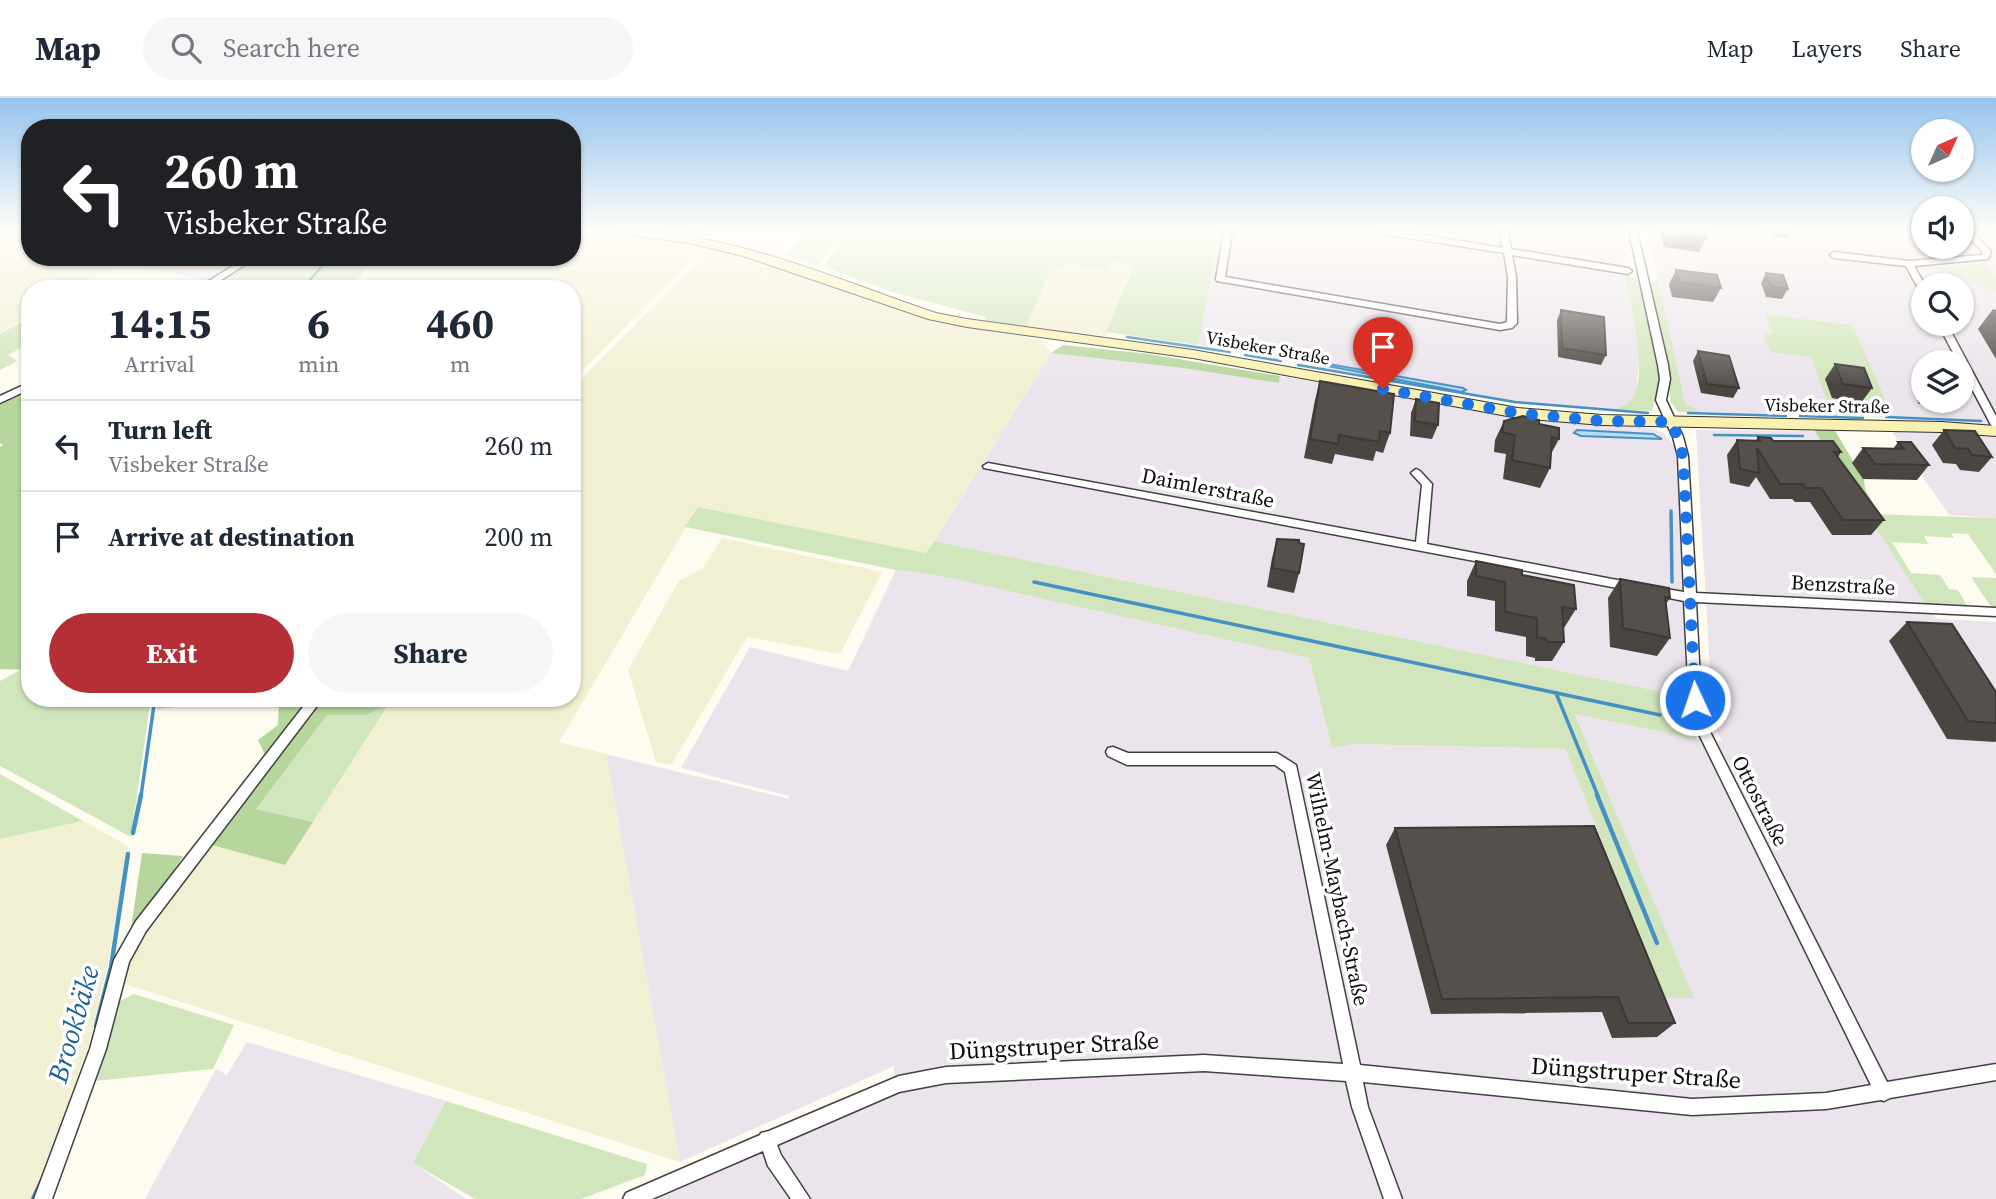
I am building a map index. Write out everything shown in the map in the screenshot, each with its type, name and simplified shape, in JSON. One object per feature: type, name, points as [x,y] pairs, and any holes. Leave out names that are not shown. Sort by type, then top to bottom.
[{"type":"main road","name":"Visbeker Straße","points":[[833,282],[908,308],[967,323],[1180,352],[1517,413],[1602,421],[1941,427],[1996,431]]},
{"type":"street","points":[[1240,282],[1489,325],[1509,326],[1512,323],[1511,282]]},
{"type":"street","name":"Ottostraße","points":[[1645,282],[1665,379],[1661,400],[1672,422],[1683,456],[1695,700],[1700,724],[1884,1093]]},
{"type":"street","points":[[1948,336],[1996,425]]},
{"type":"street","points":[[0,400],[21,390]]},
{"type":"street","name":"Daimlerstraße","points":[[988,467],[1689,597]]},
{"type":"street","points":[[1416,473],[1427,484],[1421,547]]},
{"type":"street","name":"Benzstraße","points":[[1689,597],[1996,612]]},
{"type":"street","points":[[43,1199],[98,1049],[122,960],[141,926],[310,707]]},
{"type":"street","name":"Wilhelm-Maybach-Straße","points":[[1113,752],[1127,760],[1276,759],[1292,769],[1355,1073]]},
{"type":"street","name":"Düngstruper Straße","points":[[632,1199],[900,1084],[946,1075],[1204,1063],[1355,1073],[1692,1107],[1772,1105],[1884,1093],[1996,1072]]},
{"type":"street","points":[[1355,1073],[1360,1107],[1393,1199]]},
{"type":"street","points":[[767,1139],[774,1160],[801,1199]]},
{"type":"shaded area","points":[[0,282],[21,282],[21,320],[0,333]]},
{"type":"shaded area","points":[[581,282],[670,282],[581,372]]},
{"type":"shaded area","points":[[678,282],[819,282],[931,320],[1042,340],[1051,353],[926,553],[698,507],[581,705],[581,379]]},
{"type":"shaded area","points":[[1045,282],[1128,282],[1106,336],[1026,327]]},
{"type":"shaded area","points":[[1210,282],[1625,282],[1640,354],[1636,392],[1631,402],[1614,410],[1517,404],[1198,345]]},
{"type":"shaded area","points":[[1659,282],[1911,282],[1911,336],[1974,336],[1974,282],[1996,282],[1996,518],[1949,515],[1892,432],[1910,432],[1893,417],[1853,325],[1766,314],[1772,334],[1765,333],[1811,357],[1832,416],[1701,412],[1685,405],[1668,336]]},
{"type":"shaded area","points":[[1051,353],[1183,368],[1279,383],[1280,376],[1526,420],[1652,428],[1663,433],[1675,446],[1679,457],[1687,697],[934,541]]},
{"type":"shaded area","points":[[1696,430],[1815,431],[1855,500],[1937,619],[1996,622],[1996,1199],[655,1199],[894,1093],[894,1066],[680,1162],[606,754],[789,799],[789,796],[681,768],[750,647],[848,671],[896,570],[940,576],[1309,658],[1332,748],[1353,744],[1565,749],[1665,998],[1693,998],[1575,713],[1696,739],[1722,741],[1713,723]]},
{"type":"shaded area","points":[[722,538],[882,572],[840,654],[747,637],[671,765],[656,762],[628,670],[679,581],[703,568]]},
{"type":"shaded area","points":[[388,707],[580,707],[559,742],[606,754],[680,1162],[122,983],[127,959],[142,931],[212,845],[285,865]]},
{"type":"shaded area","points":[[83,821],[128,846],[107,968],[87,1052],[32,1199],[0,1199],[0,839]]},
{"type":"shaded area","points":[[247,1042],[446,1101],[413,1163],[466,1199],[145,1199],[216,1069],[227,1075]]},
{"type":"green space","points":[[867,282],[1045,282],[1026,327],[985,320],[986,317]]},
{"type":"green space","points":[[1127,282],[1210,282],[1198,345],[1106,332]]},
{"type":"green space","points":[[1625,282],[1638,282],[1659,364],[1660,379],[1652,411],[1614,410],[1632,399],[1637,387],[1639,356]]},
{"type":"green space","points":[[1659,282],[1685,404],[1701,412],[1678,412],[1670,401],[1669,366],[1650,284]]},
{"type":"green space","points":[[1974,282],[1996,282],[1996,292],[1974,284]]},
{"type":"green space","points":[[1765,314],[1853,325],[1893,417],[1832,416],[1811,357],[1770,352],[1764,333],[1772,334]]},
{"type":"green space","points":[[21,322],[21,348],[8,355],[17,361],[0,370],[0,334]]},
{"type":"green space","points":[[1063,345],[1149,354],[1280,376],[1279,383],[1183,368],[1051,353]]},
{"type":"green space","points":[[21,394],[21,670],[0,669],[0,447],[3,445],[0,443],[0,404]]},
{"type":"green space","points":[[1814,429],[1834,429],[1864,480],[1865,489],[1873,503],[1867,514],[1855,500]]},
{"type":"green space","points":[[698,507],[926,553],[934,541],[1687,697],[1696,739],[1575,714],[1694,998],[1665,998],[1565,749],[1353,744],[1332,748],[1309,658],[940,576],[896,570],[685,527]]},
{"type":"green space","points":[[1867,514],[1996,518],[1996,574],[1968,534],[1951,533],[1954,538],[1924,536],[1928,544],[1892,542],[1911,573],[1940,575],[1949,589],[1958,590],[1968,607],[1925,604]]},
{"type":"green space","points":[[1971,577],[1996,578],[1996,607],[1991,607]]},
{"type":"green space","points":[[21,670],[21,707],[150,707],[131,837],[0,766],[0,681]]},
{"type":"green space","points":[[279,707],[307,707],[267,759],[258,740],[278,725]]},
{"type":"green space","points":[[312,707],[383,707],[367,715],[327,715],[256,809],[313,822],[285,865],[212,845]]},
{"type":"green space","points":[[387,707],[313,822],[256,809],[327,715],[367,715]]},
{"type":"green space","points":[[0,774],[83,821],[0,839]]},
{"type":"green space","points":[[142,853],[183,856],[142,921],[131,928]]},
{"type":"green space","points":[[134,994],[234,1025],[213,1069],[94,1081],[116,1003]]},
{"type":"green space","points":[[446,1101],[647,1164],[645,1175],[581,1199],[475,1199],[413,1163]]},
{"type":"water","points":[[1307,362],[1466,390],[1462,392]]},
{"type":"water","points":[[1577,430],[1653,434],[1662,439],[1581,436],[1574,433]]},
{"type":"building","points":[[1683,282],[1719,282],[1721,288]]},
{"type":"building","points":[[1769,282],[1786,282],[1788,289],[1771,287]]},
{"type":"building","points":[[1561,310],[1604,317],[1606,355],[1562,348]]},
{"type":"building","points":[[1698,351],[1729,356],[1739,388],[1707,384]]},
{"type":"building","points":[[1835,364],[1864,368],[1872,388],[1843,384]]},
{"type":"building","points":[[1320,381],[1394,394],[1390,433],[1380,431],[1379,442],[1339,435],[1338,444],[1310,439]]},
{"type":"building","points":[[1416,399],[1439,403],[1438,425],[1415,421]]},
{"type":"building","points":[[1523,416],[1539,420],[1539,424],[1559,428],[1559,439],[1552,437],[1550,468],[1512,460],[1515,435],[1502,432],[1504,421]]},
{"type":"building","points":[[1944,430],[1975,431],[1992,457],[1972,455],[1968,449],[1955,448]]},
{"type":"building","points":[[1758,437],[1771,438],[1773,441],[1833,441],[1841,452],[1834,452],[1884,520],[1843,520],[1821,488],[1805,488],[1803,484],[1780,484],[1757,448],[1759,473],[1740,469],[1737,440],[1760,441]]},
{"type":"building","points":[[1898,442],[1911,442],[1929,465],[1875,464],[1863,448],[1904,449]]},
{"type":"building","points":[[1277,539],[1299,540],[1299,543],[1304,544],[1299,573],[1272,568]]},
{"type":"building","points":[[1476,561],[1522,570],[1522,575],[1574,585],[1576,609],[1562,607],[1564,642],[1547,642],[1546,639],[1537,637],[1537,618],[1505,612],[1505,582],[1476,576]]},
{"type":"building","points":[[1620,579],[1669,588],[1670,598],[1665,597],[1670,638],[1623,628]]},
{"type":"building","points":[[1907,622],[1952,624],[1996,692],[1996,723],[1968,721]]},
{"type":"building","points":[[1594,826],[1675,1023],[1628,1023],[1618,997],[1442,999],[1395,828]]},
{"type":"waterway","points":[[1127,337],[1230,352]]},
{"type":"waterway","points":[[1245,355],[1281,361]]},
{"type":"waterway","points":[[1298,365],[1515,402],[1648,413]]},
{"type":"waterway","points":[[1688,413],[1786,416]]},
{"type":"waterway","points":[[1800,416],[1863,418]]},
{"type":"waterway","points":[[1886,417],[1981,421]]},
{"type":"waterway","points":[[1714,435],[1803,436]]},
{"type":"waterway","points":[[1671,511],[1672,582]]},
{"type":"waterway","points":[[1034,582],[1660,715]]},
{"type":"waterway","points":[[1556,693],[1598,796]]},
{"type":"waterway","name":"Brookbäke","points":[[141,796],[154,707]]},
{"type":"waterway","name":"Brookbäke","points":[[133,833],[141,795]]},
{"type":"waterway","points":[[1597,795],[1657,943]]},
{"type":"waterway","name":"Brookbäke","points":[[96,1026],[111,967],[128,854]]},
{"type":"waterway","name":"Brookbäke","points":[[33,1199],[41,1182]]},
{"type":"route","points":[[1383,389],[1517,413],[1602,421],[1672,422],[1683,456],[1695,700]]}]
